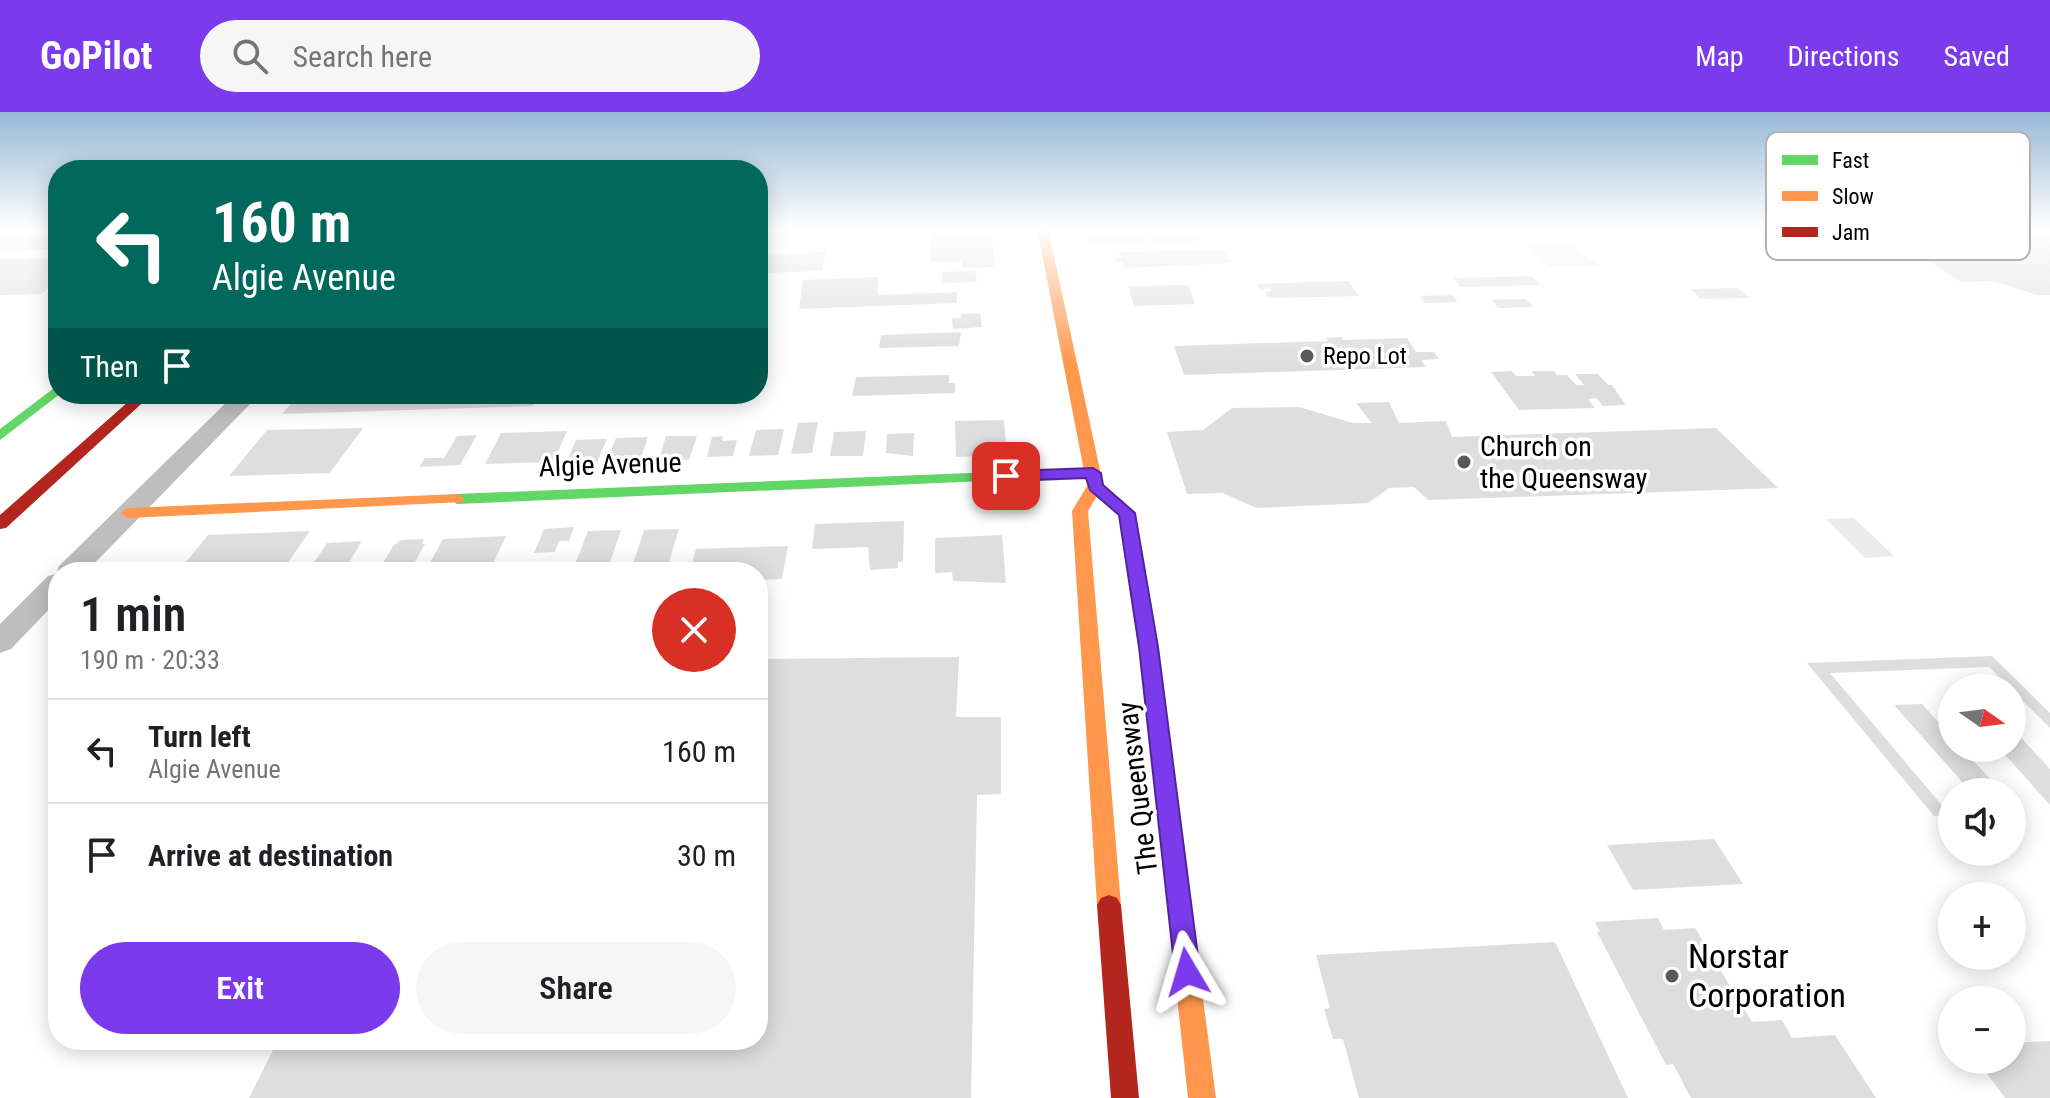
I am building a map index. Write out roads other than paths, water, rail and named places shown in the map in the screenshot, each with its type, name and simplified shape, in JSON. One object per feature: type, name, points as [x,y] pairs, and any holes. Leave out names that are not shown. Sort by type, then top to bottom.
[{"type":"main road","points":[[1051,274],[1094,480]]},
{"type":"main road","points":[[0,436],[48,397]]},
{"type":"main road","points":[[0,524],[134,404]]},
{"type":"main road","name":"Algie Avenue","points":[[128,513],[1094,480]]},
{"type":"main road","name":"The Queensway","points":[[1125,1098],[1088,652],[1080,511],[1094,480],[1127,513],[1148,647],[1202,1098]]},
{"type":"street","points":[[79,562],[238,404]]},
{"type":"street","points":[[0,642],[48,593]]},
{"type":"place","name":"Repo Lot","points":[[1307,356]]},
{"type":"place","name":"Church on the Queensway","points":[[1464,462]]},
{"type":"place","name":"Norstar Corporation","points":[[1672,976]]}]
